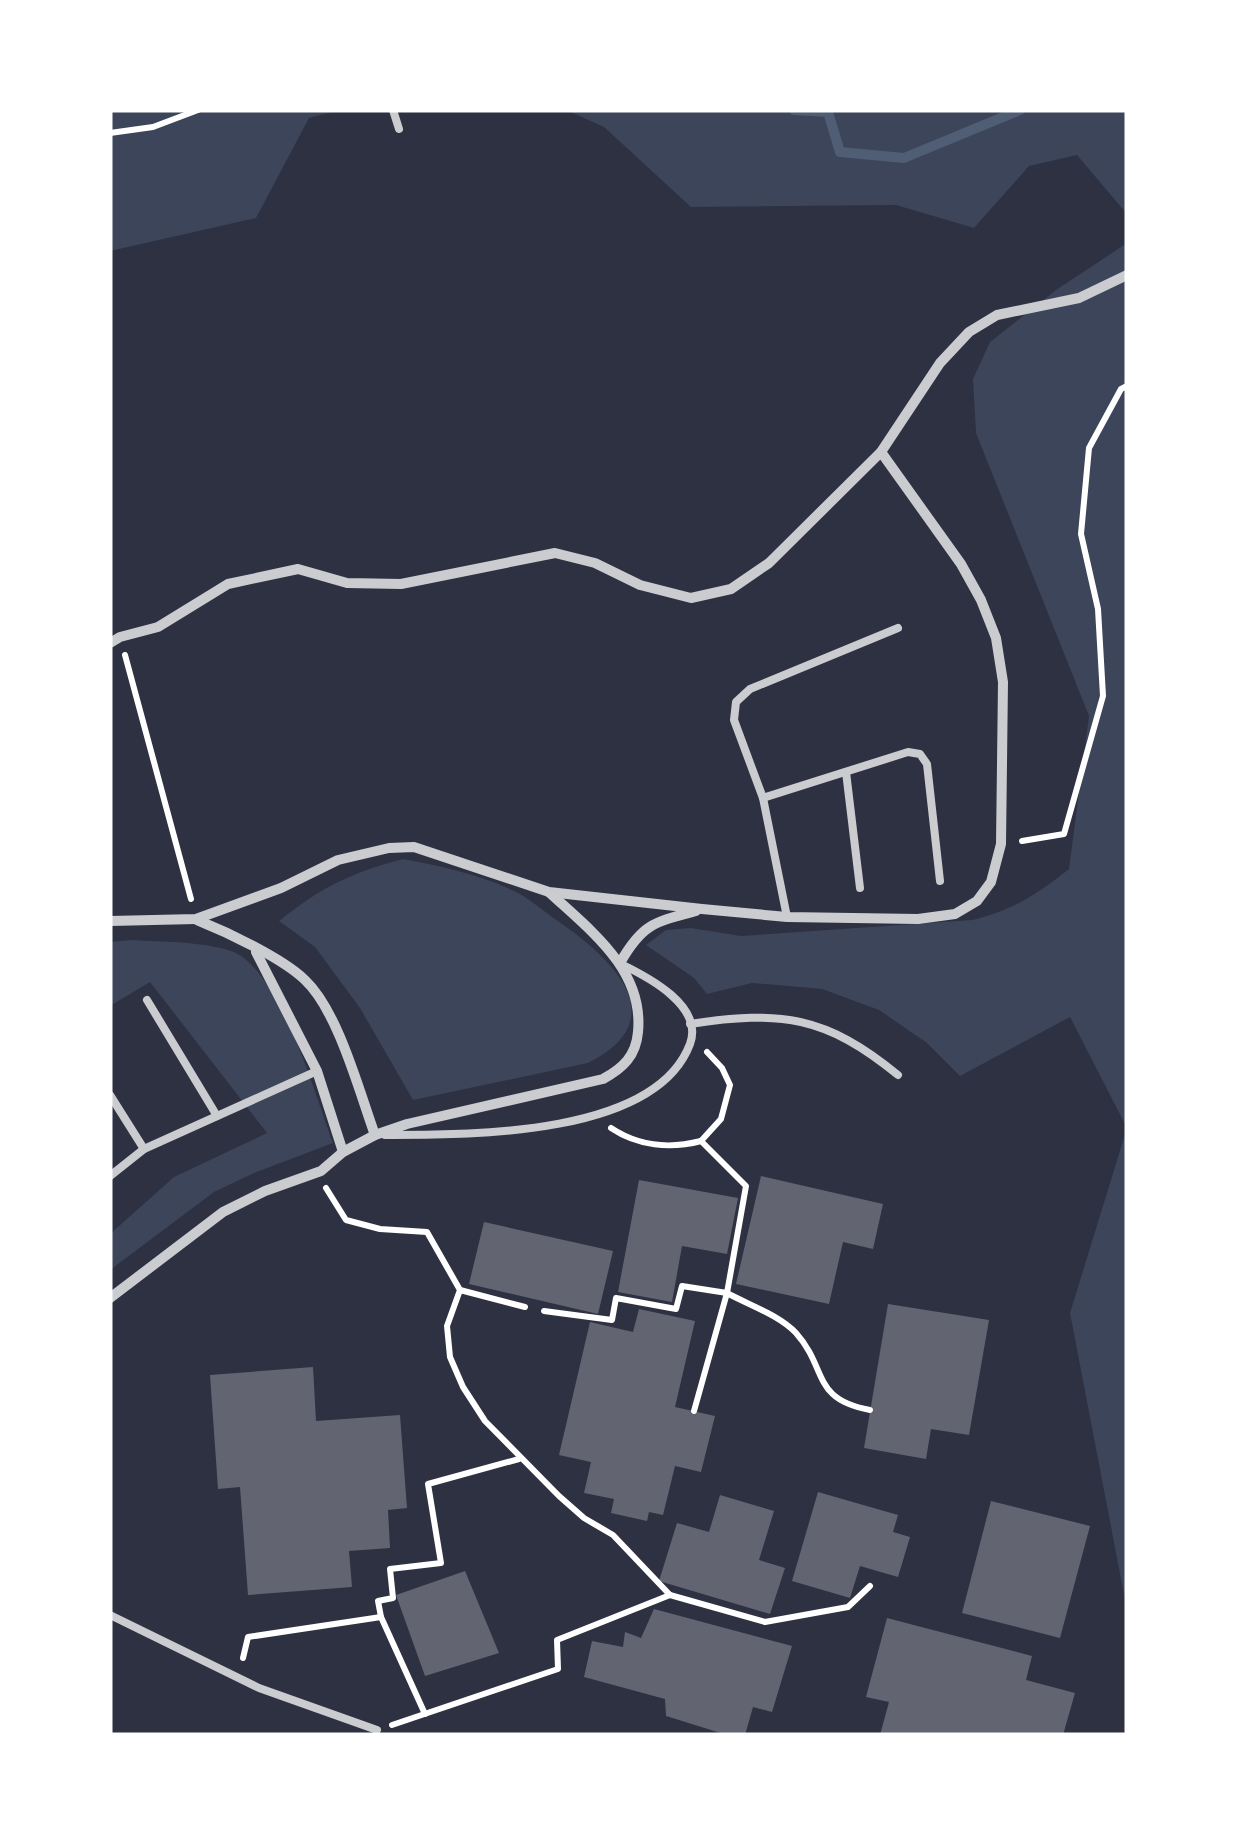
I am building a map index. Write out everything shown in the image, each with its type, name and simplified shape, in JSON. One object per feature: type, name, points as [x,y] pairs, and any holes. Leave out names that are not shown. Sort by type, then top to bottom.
[{"type":"street","points":[[115,640],[158,627],[228,584],[298,569],[348,583],[401,584],[555,553],[595,563],[640,585],[691,598],[732,589],[769,563],[882,452],[940,363],[969,332],[997,315],[1079,298],[1127,275]]},
{"type":"street","points":[[110,922],[196,919],[280,888],[338,860],[389,848],[428,851],[550,892],[702,909],[787,916],[918,919],[955,914],[977,902],[991,882],[1001,844],[1003,698],[996,638],[981,600],[960,564],[882,452]]},
{"type":"street","points":[[110,1298],[223,1212],[265,1191],[322,1171],[344,1152],[375,1135],[406,1124],[603,1078],[619,1070],[638,1042],[640,1011],[632,985],[608,948],[550,892]]},
{"type":"street","points":[[620,963],[634,938],[649,924],[702,909]]},
{"type":"street","points":[[196,919],[228,932],[306,980],[331,1017],[375,1135]]},
{"type":"street","points":[[255,949],[317,1071],[344,1152]]},
{"type":"lane","points":[[393,110],[399,129]]},
{"type":"lane","points":[[787,916],[763,798],[734,720],[736,702],[750,689],[898,628]]},
{"type":"lane","points":[[763,798],[908,752],[920,754],[927,764],[940,881]]},
{"type":"lane","points":[[846,772],[860,888]]},
{"type":"lane","points":[[375,1135],[493,1134],[590,1115],[650,1094],[684,1060],[692,1037],[690,1024],[668,992],[620,963]]},
{"type":"lane","points":[[147,1000],[217,1116]]},
{"type":"lane","points":[[690,1024],[732,1017],[787,1019],[834,1030],[865,1048],[898,1075]]},
{"type":"lane","points":[[110,1176],[144,1149],[317,1071]]},
{"type":"lane","points":[[110,1095],[144,1149]]},
{"type":"lane","points":[[110,1615],[259,1688],[377,1730]]},
{"type":"path","points":[[110,133],[153,127],[198,110]]},
{"type":"path","points":[[1001,844],[1064,834],[1103,696],[1098,609],[1082,534],[1090,448],[1121,389],[1127,386]]},
{"type":"path","points":[[115,640],[196,919]]},
{"type":"path","points":[[590,1115],[622,1136],[644,1142],[682,1146],[700,1141],[721,1119],[730,1085],[722,1068],[692,1037]]},
{"type":"path","points":[[694,1411],[726,1293],[746,1186],[700,1141]]},
{"type":"path","points":[[322,1171],[328,1196],[346,1220],[380,1229],[427,1232],[460,1290],[525,1308]]},
{"type":"path","points":[[544,1311],[612,1320],[616,1298],[676,1309],[682,1286],[726,1293],[782,1322],[806,1348],[829,1390],[845,1405],[870,1410]]},
{"type":"path","points":[[460,1290],[447,1326],[450,1358],[462,1387],[520,1458],[584,1518],[613,1535],[670,1595],[765,1622],[848,1607],[870,1586]]},
{"type":"path","points":[[425,1714],[378,1600],[392,1598],[390,1569],[442,1563],[428,1484],[520,1458]]},
{"type":"path","points":[[377,1730],[558,1669],[557,1640],[670,1595]]},
{"type":"path","points":[[238,1677],[248,1637],[382,1616]]},
{"type":"shaded area","points":[[110,110],[339,110],[309,118],[256,218],[110,251]]},
{"type":"shaded area","points":[[566,110],[1127,110],[1127,214],[1077,155],[1029,166],[974,228],[896,205],[691,207],[604,127]]},
{"type":"shaded area","points":[[1127,243],[1127,1128],[1070,1017],[960,1076],[927,1043],[879,1010],[822,989],[752,983],[707,994],[694,978],[646,945],[666,930],[691,928],[741,936],[972,920],[1023,900],[1069,869],[1089,716],[976,433],[973,379],[990,342],[1056,290]]},
{"type":"shaded area","points":[[403,859],[473,875],[514,891],[593,949],[625,986],[631,1006],[629,1026],[615,1045],[588,1063],[413,1100],[360,1008],[315,947],[279,921],[337,882]]},
{"type":"shaded area","points":[[110,942],[207,945],[231,951],[249,962],[265,981],[294,1035],[333,1143],[214,1192],[110,1270],[110,1234],[174,1177],[267,1133],[150,982],[110,1006]]},
{"type":"shaded area","points":[[1127,1128],[1127,1610],[1070,1313]]},
{"type":"building","points":[[761,1176],[883,1204],[873,1249],[843,1242],[829,1304],[736,1284]]},
{"type":"building","points":[[639,1180],[738,1198],[727,1254],[682,1246],[672,1302],[618,1292]]},
{"type":"building","points":[[484,1222],[613,1251],[598,1314],[469,1284]]},
{"type":"building","points":[[888,1304],[989,1320],[969,1435],[931,1429],[926,1459],[864,1448]]},
{"type":"building","points":[[639,1309],[695,1321],[675,1407],[715,1416],[701,1472],[675,1466],[663,1515],[649,1512],[647,1521],[611,1513],[614,1499],[584,1493],[591,1462],[559,1455],[590,1322],[633,1332]]},
{"type":"building","points":[[313,1367],[316,1421],[400,1415],[407,1508],[388,1510],[390,1548],[349,1551],[352,1587],[248,1595],[240,1487],[218,1489],[210,1375]]},
{"type":"building","points":[[818,1492],[898,1515],[893,1532],[910,1537],[898,1577],[860,1566],[850,1598],[792,1581]]},
{"type":"building","points":[[720,1495],[774,1511],[759,1560],[785,1568],[770,1614],[659,1581],[677,1523],[709,1532]]},
{"type":"building","points":[[991,1501],[1090,1526],[1060,1638],[962,1613]]},
{"type":"building","points":[[465,1571],[499,1653],[425,1676],[396,1595]]},
{"type":"building","points":[[654,1609],[792,1646],[772,1712],[753,1707],[745,1735],[727,1735],[666,1716],[665,1699],[584,1677],[592,1641],[623,1647],[625,1632],[641,1638]]},
{"type":"building","points":[[887,1618],[1032,1656],[1026,1680],[1075,1693],[1063,1735],[880,1735],[889,1702],[866,1697]]},
{"type":"waterway","points":[[794,110],[828,112],[840,152],[904,158],[1020,110]]}]
